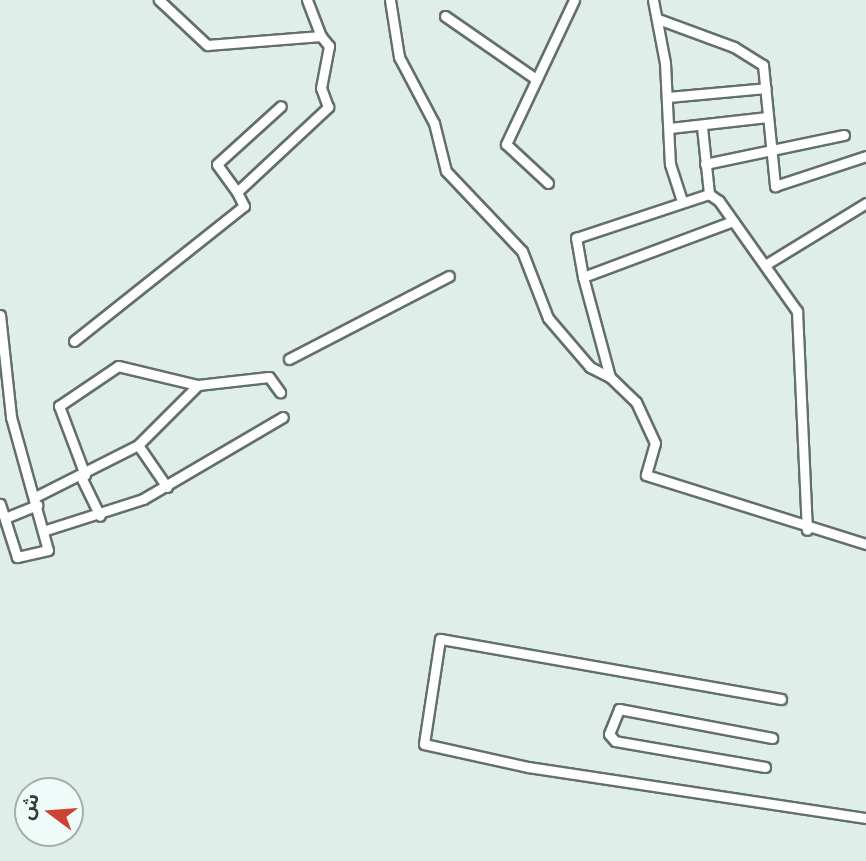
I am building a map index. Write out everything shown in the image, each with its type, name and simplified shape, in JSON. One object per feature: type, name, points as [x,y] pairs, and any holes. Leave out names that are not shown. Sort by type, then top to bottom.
[{"type":"street","points":[[159,0],[210,46],[321,36]]},
{"type":"street","points":[[237,192],[327,111],[321,88],[329,46],[321,36],[307,0]]},
{"type":"street","points":[[390,0],[399,57],[434,123],[446,171],[522,251],[548,318],[590,367],[610,377],[636,402],[655,443],[645,472],[650,480],[807,530],[866,544]]},
{"type":"street","points":[[548,183],[506,144],[574,0]]},
{"type":"street","points":[[653,0],[668,97],[670,164],[682,202]]},
{"type":"street","points":[[444,16],[536,79]]},
{"type":"street","points":[[658,19],[755,59],[765,69],[767,117],[776,186],[866,156]]},
{"type":"street","points":[[668,97],[766,88]]},
{"type":"street","points":[[74,341],[244,205],[217,164],[281,106]]},
{"type":"street","points":[[670,128],[702,127],[767,117]]},
{"type":"street","points":[[702,127],[709,194],[733,221],[797,311],[807,530]]},
{"type":"street","points":[[705,164],[771,154],[844,135]]},
{"type":"street","points":[[610,377],[583,277],[576,238],[709,194]]},
{"type":"street","points":[[765,265],[866,203]]},
{"type":"street","points":[[583,277],[733,221]]},
{"type":"street","points":[[289,359],[449,276]]},
{"type":"street","points":[[0,315],[10,418],[46,530],[48,550],[19,558],[4,523],[0,504]]},
{"type":"street","points":[[100,516],[59,406],[118,366],[198,385],[270,377],[279,392]]},
{"type":"street","points":[[4,523],[36,501],[138,445],[173,417],[198,385]]},
{"type":"street","points":[[46,530],[100,516],[167,487],[283,417]]},
{"type":"street","points":[[138,445],[167,487]]},
{"type":"street","points":[[781,699],[440,639],[424,744],[528,766],[866,818]]},
{"type":"street","points":[[765,766],[615,741],[609,734],[619,709],[772,738]]}]
